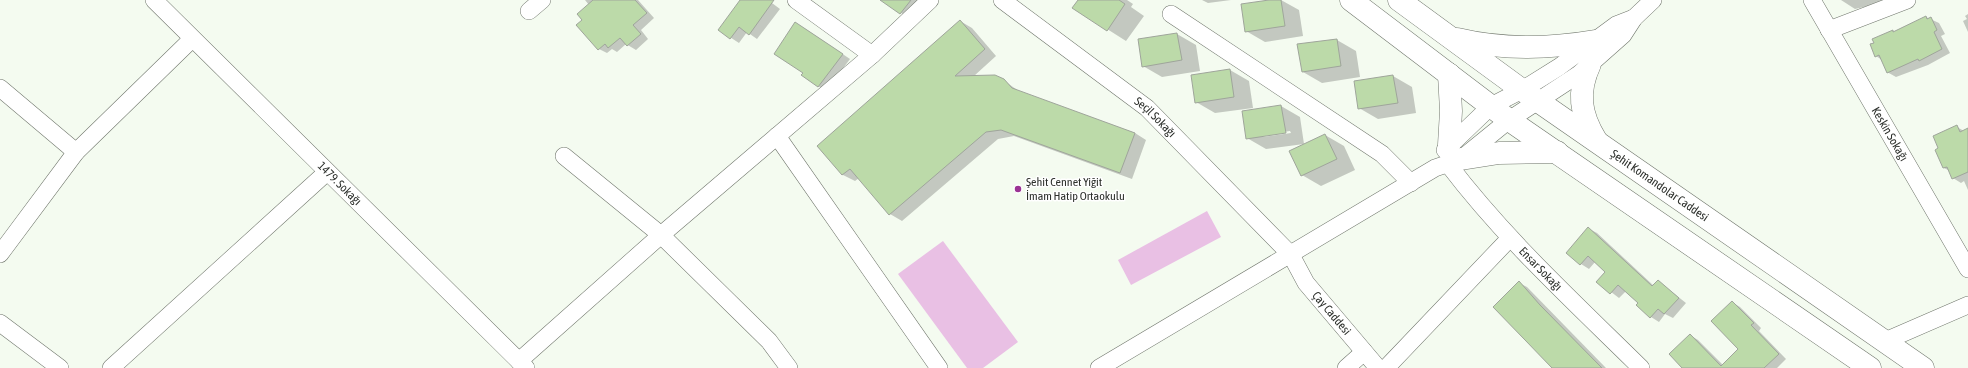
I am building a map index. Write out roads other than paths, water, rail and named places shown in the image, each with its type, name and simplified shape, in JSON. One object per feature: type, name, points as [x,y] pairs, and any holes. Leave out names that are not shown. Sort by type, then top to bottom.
[{"type":"main road","points":[[1351,0],[1509,120],[1870,368]]},
{"type":"main road","name":"Şehit Komandolar Caddesi","points":[[1400,0],[1530,95],[1923,368]]},
{"type":"main road","points":[[1449,37],[1472,42],[1518,48],[1561,46],[1595,41]]},
{"type":"main road","points":[[1590,64],[1581,88],[1581,99],[1586,121],[1596,141]]},
{"type":"main road","points":[[1449,74],[1452,111],[1448,159],[1505,153],[1557,152]]},
{"type":"street","name":"1479. Sokağı","points":[[154,0],[522,365]]},
{"type":"street","points":[[529,11],[542,0]]},
{"type":"street","points":[[796,0],[872,55]]},
{"type":"street","points":[[522,365],[661,234],[872,55],[930,0]]},
{"type":"street","name":"Seçil Sokağı","points":[[1002,0],[1147,108],[1291,255]]},
{"type":"street","points":[[1448,159],[1491,106],[1567,83],[1623,35],[1634,18],[1653,0]]},
{"type":"street","name":"Keskin Sokağı","points":[[1812,0],[1968,269]]},
{"type":"street","points":[[1829,30],[1907,0]]},
{"type":"street","points":[[1171,14],[1382,154],[1411,183]]},
{"type":"street","points":[[1099,368],[1411,183],[1509,120],[1530,95],[1559,67],[1616,25],[1634,18]]},
{"type":"street","points":[[0,254],[76,152],[192,39]]},
{"type":"street","points":[[0,88],[76,152]]},
{"type":"street","points":[[777,136],[939,368]]},
{"type":"street","points":[[564,156],[661,234],[768,341],[789,368]]},
{"type":"street","name":"Ensar Sokağı","points":[[1448,159],[1472,196],[1510,238],[1641,368]]},
{"type":"street","points":[[114,367],[327,172]]},
{"type":"street","points":[[1386,368],[1510,238]]},
{"type":"street","name":"Çay Caddesi","points":[[1291,255],[1306,283],[1378,368]]},
{"type":"street","points":[[1885,341],[1968,305]]},
{"type":"street","points":[[0,323],[60,368]]},
{"type":"street","points":[[1346,368],[1364,352]]},
{"type":"place","name":"Şehit Cennet Yiğit İmam Hatip Ortaokulu","points":[[1018,189]]}]
